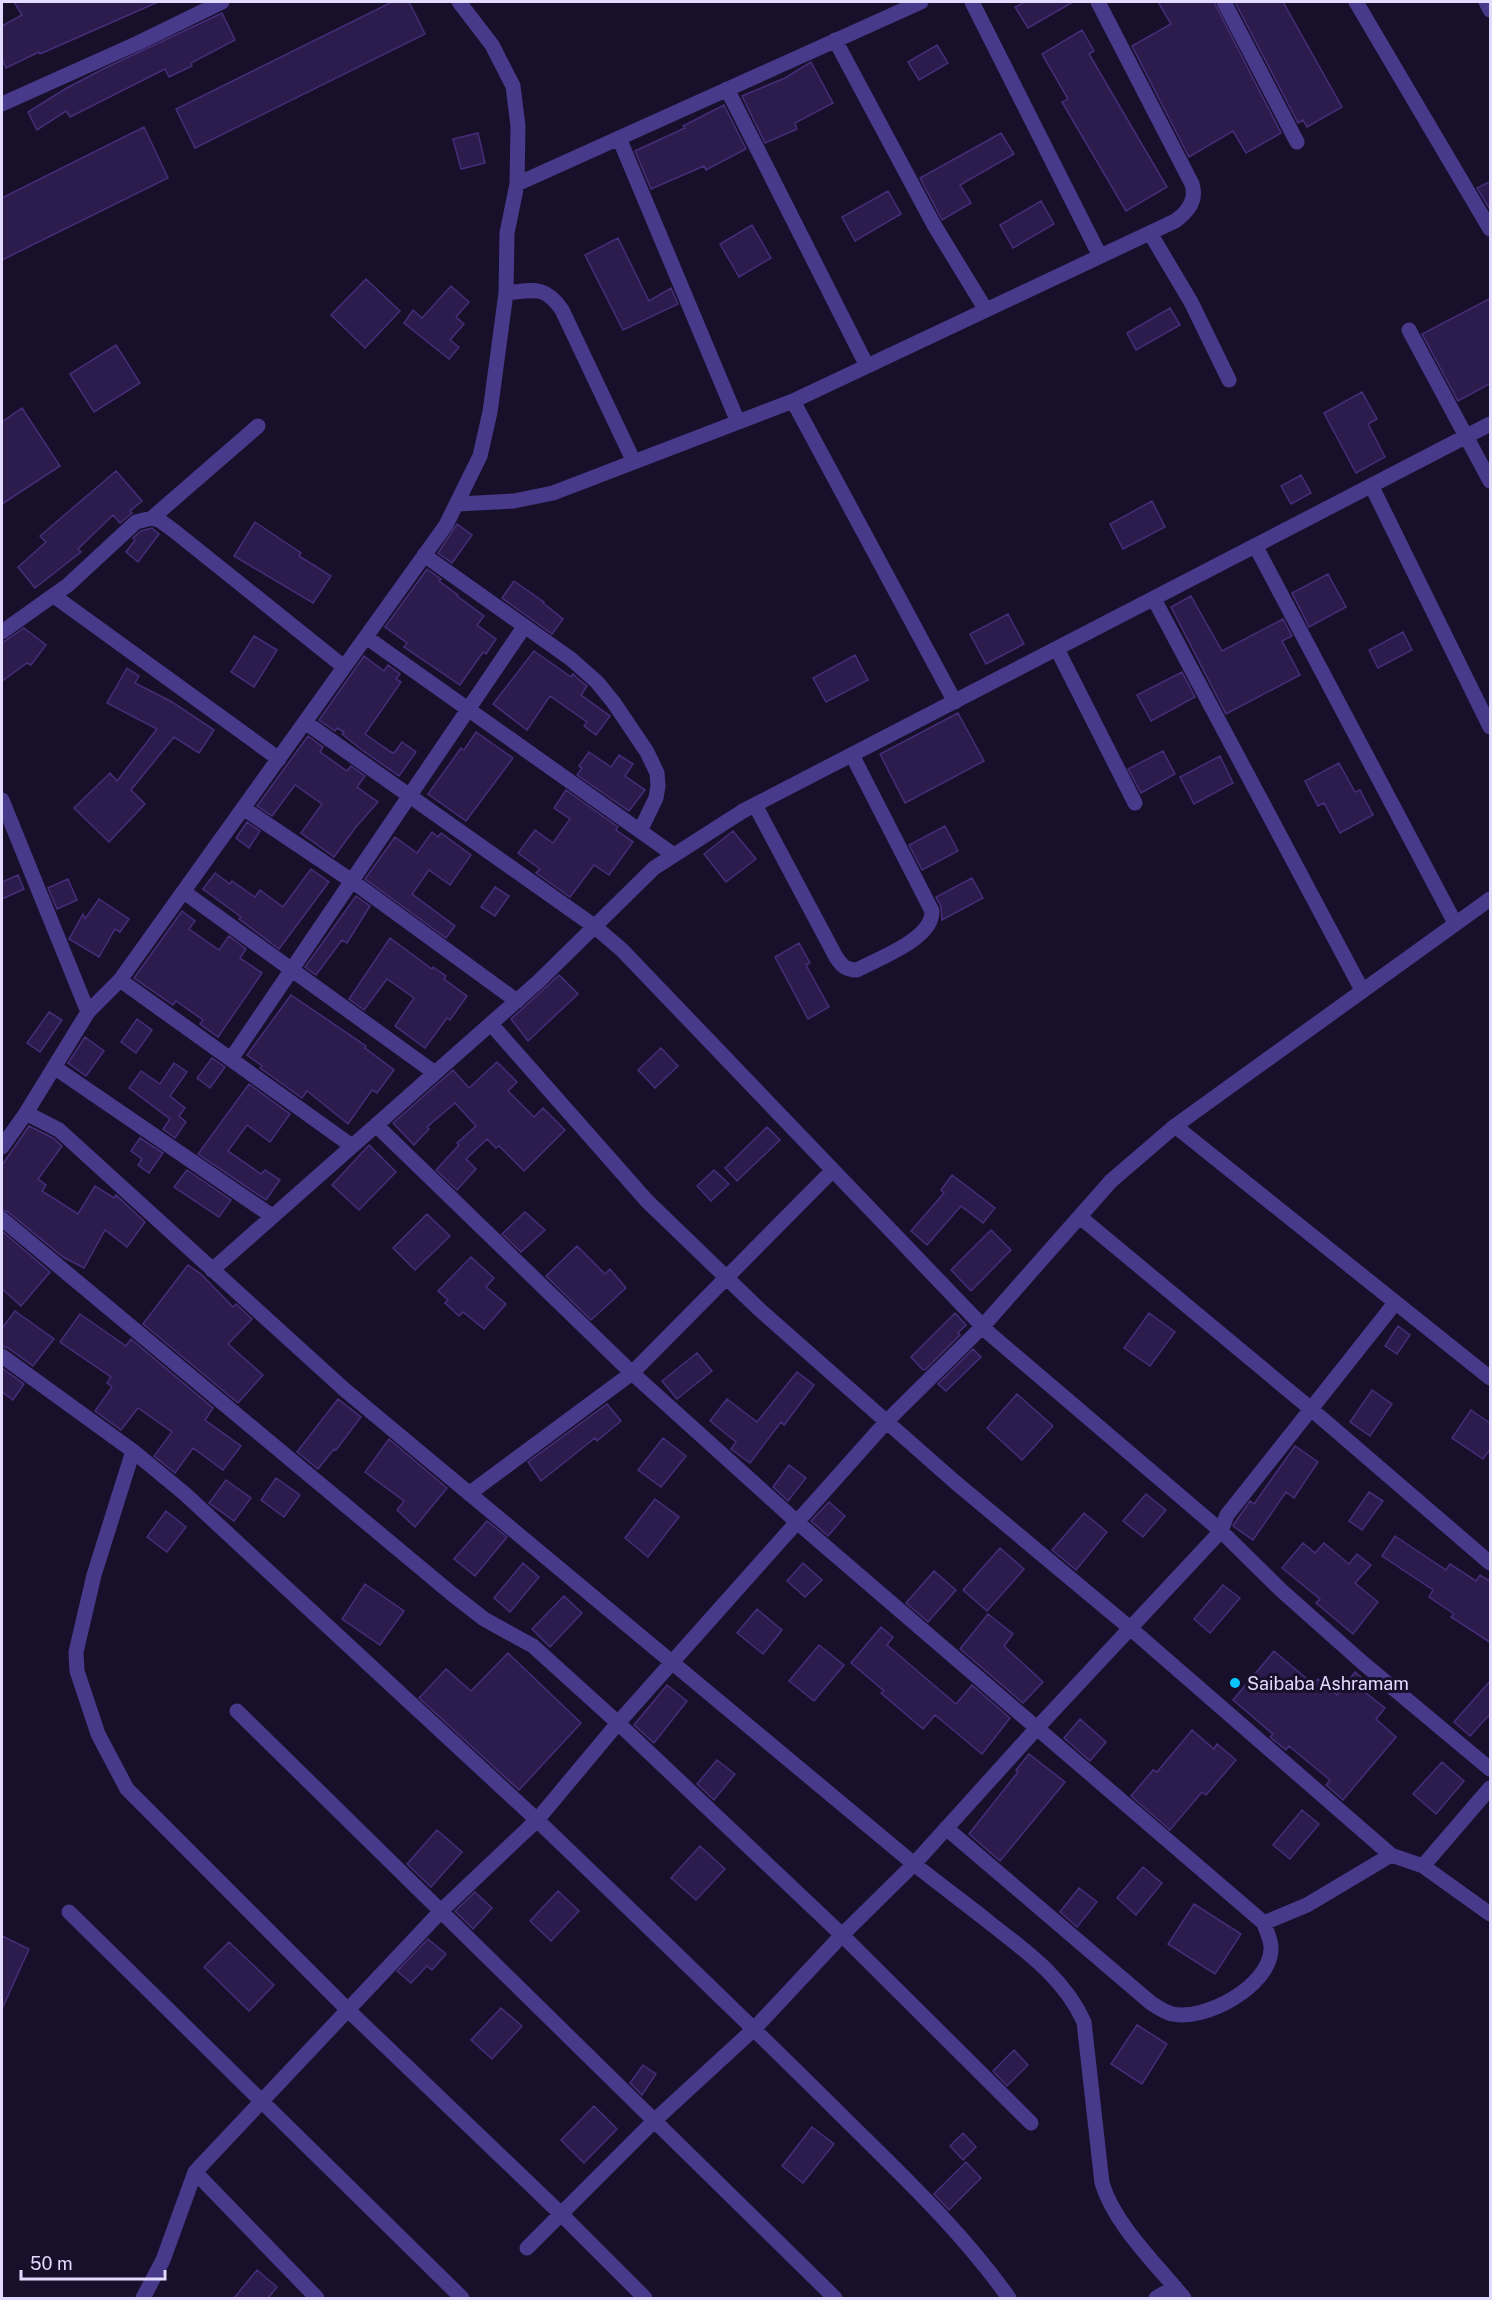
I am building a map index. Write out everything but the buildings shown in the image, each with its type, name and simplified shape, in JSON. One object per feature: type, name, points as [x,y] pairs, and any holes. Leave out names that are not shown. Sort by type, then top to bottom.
[{"type":"street","points":[[2,104],[138,44],[222,2]]},
{"type":"street","points":[[2,1147],[26,1113],[88,1012],[120,980],[424,555],[458,504],[480,456],[490,412],[506,293],[507,233],[517,184],[518,126],[513,86],[492,45],[459,2]]},
{"type":"street","points":[[517,184],[921,2]]},
{"type":"street","points":[[972,2],[1100,256]]},
{"type":"street","points":[[458,504],[514,501],[553,493],[793,401],[1184,215],[1190,207],[1194,191],[1098,2]]},
{"type":"street","points":[[1224,2],[1297,142]]},
{"type":"street","points":[[1356,2],[1491,230]]},
{"type":"street","points":[[1486,2],[1491,10]]},
{"type":"street","points":[[835,40],[934,225],[986,310]]},
{"type":"street","points":[[727,89],[867,366]]},
{"type":"street","points":[[619,138],[738,422]]},
{"type":"street","points":[[1150,233],[1191,302],[1229,380]]},
{"type":"street","points":[[506,293],[537,290],[554,298],[562,310],[634,462]]},
{"type":"street","points":[[1409,330],[1491,482]]},
{"type":"street","points":[[793,401],[955,702]]},
{"type":"street","points":[[212,1270],[517,1001],[654,867],[755,805],[1491,424]]},
{"type":"street","points":[[2,632],[54,596],[136,522],[152,518],[258,426]]},
{"type":"street","points":[[1372,487],[1491,727]]},
{"type":"street","points":[[152,518],[173,530],[344,667]]},
{"type":"street","points":[[1256,547],[1455,923]]},
{"type":"street","points":[[424,555],[571,659],[597,682],[615,703],[647,752],[657,773],[656,798],[640,831]]},
{"type":"street","points":[[54,596],[279,759]]},
{"type":"street","points":[[1154,599],[1362,990]]},
{"type":"street","points":[[231,1059],[524,627]]},
{"type":"street","points":[[366,637],[674,855]]},
{"type":"street","points":[[1057,649],[1135,803]]},
{"type":"street","points":[[305,722],[594,926],[622,950],[983,1326],[1221,1531],[1282,1591],[1363,1663],[1491,1769]]},
{"type":"street","points":[[755,805],[836,957],[842,966],[849,970],[857,970],[920,936],[931,923],[932,911],[852,755]]},
{"type":"street","points":[[2,800],[88,1012]]},
{"type":"street","points":[[243,808],[352,880],[517,1001]]},
{"type":"street","points":[[184,892],[435,1073]]},
{"type":"street","points":[[143,2298],[163,2260],[195,2172],[442,1910],[537,1820],[618,1723],[887,1421],[983,1326],[1112,1181],[1175,1126],[1491,899]]},
{"type":"street","points":[[120,980],[352,1146]]},
{"type":"street","points":[[491,1024],[647,1201],[760,1310],[955,1482],[1130,1628],[1391,1855],[1423,1866],[1491,1914]]},
{"type":"street","points":[[54,1067],[272,1216]]},
{"type":"street","points":[[26,1113],[58,1130],[345,1390],[914,1864],[1037,1959],[1061,1984],[1076,2003],[1084,2022],[1102,2183],[1106,2197],[1115,2214],[1180,2293],[1156,2298]]},
{"type":"street","points":[[376,1125],[632,1372],[797,1522],[1264,1923],[1271,1950],[1267,1963],[1247,1989],[1218,2007],[1191,2014],[1172,2014],[1151,2004],[946,1828]]},
{"type":"street","points":[[1175,1126],[1491,1378]]},
{"type":"street","points":[[470,1493],[632,1372],[833,1170]]},
{"type":"street","points":[[1080,1217],[1311,1409],[1491,1563]]},
{"type":"street","points":[[2,1219],[452,1594],[484,1619],[533,1646],[618,1723],[842,1935],[1031,2123]]},
{"type":"street","points":[[527,2248],[655,2120],[754,2029],[842,1935],[914,1864],[1221,1531],[1227,1515],[1395,1303]]},
{"type":"street","points":[[2,1356],[133,1451],[185,1494],[537,1820],[754,2029],[942,2216],[984,2264],[1009,2298]]},
{"type":"street","points":[[133,1451],[94,1575],[76,1652],[77,1671],[98,1734],[128,1789],[348,2010],[561,2214],[645,2298]]},
{"type":"street","points":[[237,1711],[835,2298]]},
{"type":"street","points":[[1423,1866],[1491,1788]]},
{"type":"street","points":[[1264,1923],[1307,1905],[1391,1855]]},
{"type":"street","points":[[69,1912],[462,2298]]},
{"type":"street","points":[[195,2172],[317,2298]]},
{"type":"place","name":"Saibaba Ashramam","points":[[1235,1683]]}]
